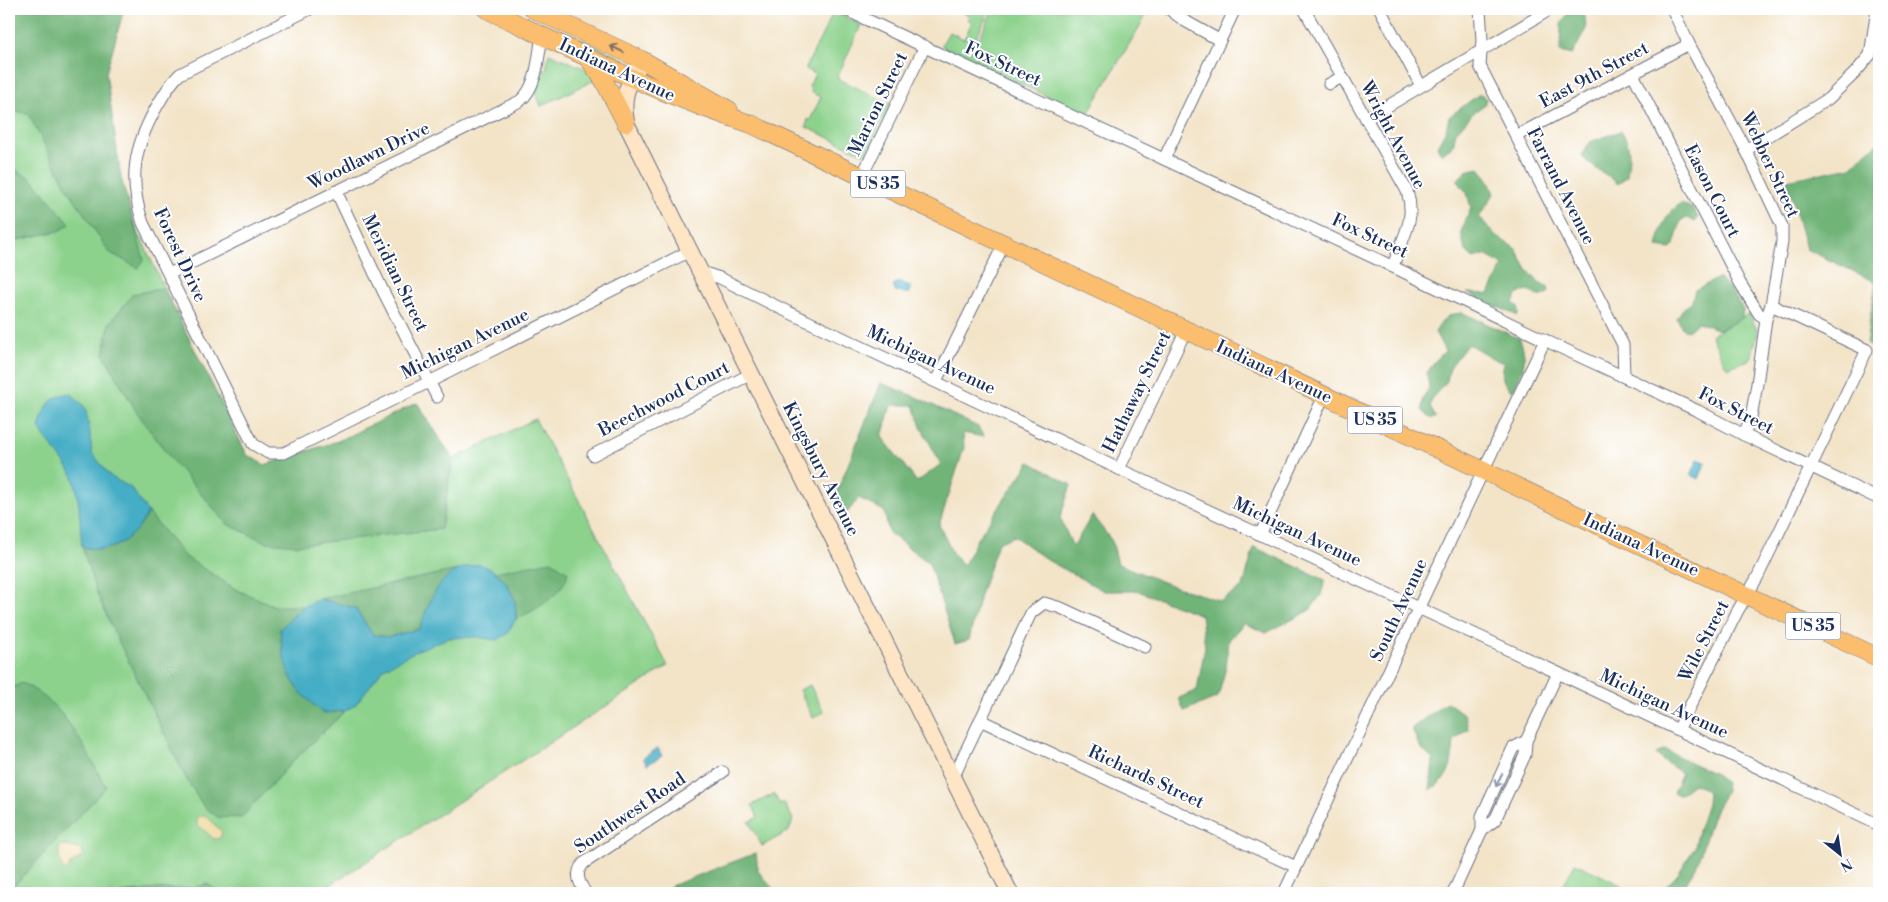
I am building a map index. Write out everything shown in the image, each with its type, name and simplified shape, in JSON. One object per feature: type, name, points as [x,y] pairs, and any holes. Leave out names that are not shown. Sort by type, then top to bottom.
[{"type":"main road","name":"Indiana Avenue","points":[[486,9],[632,78],[710,111],[751,124]]},
{"type":"main road","name":"Indiana Avenue","points":[[542,11],[642,60],[751,124],[1879,658]]},
{"type":"main road","points":[[589,58],[603,79],[626,123]]},
{"type":"street","name":"Forest Drive","points":[[253,444],[143,223],[135,192],[134,173],[136,155],[150,120],[167,88],[180,74],[310,9]]},
{"type":"street","name":"Fox Street","points":[[844,9],[1698,411],[1879,499]]},
{"type":"street","points":[[1169,9],[1185,21],[1219,40]]},
{"type":"street","points":[[1164,159],[1235,9]]},
{"type":"street","name":"Wright Avenue","points":[[1304,9],[1410,200],[1409,227],[1393,267]]},
{"type":"street","points":[[1380,9],[1421,86]]},
{"type":"street","name":"Farrand Avenue","points":[[1480,9],[1482,49],[1480,66],[1623,345],[1624,377]]},
{"type":"street","points":[[1366,119],[1551,9]]},
{"type":"street","name":"Webber Street","points":[[1672,9],[1746,150],[1782,226],[1782,242],[1771,305],[1766,319],[1751,417],[1744,435]]},
{"type":"street","points":[[1746,150],[1828,99],[1855,73],[1870,55],[1877,9]]},
{"type":"street","points":[[542,11],[542,35]]},
{"type":"street","name":"Woodlawn Drive","points":[[169,274],[520,101],[527,95],[531,87],[542,35]]},
{"type":"street","name":"East 9th Street","points":[[1516,136],[1689,44]]},
{"type":"street","name":"Marion Street","points":[[862,176],[925,46]]},
{"type":"street","name":"Kingsbury Avenue","points":[[642,60],[625,93],[623,106],[626,123],[1010,893]]},
{"type":"street","name":"Eason Court","points":[[1633,74],[1740,283],[1759,314],[1766,319]]},
{"type":"street","name":"Wright Avenue","points":[[1329,84],[1342,77]]},
{"type":"street","name":"Meridian Street","points":[[336,191],[383,291],[437,397]]},
{"type":"street","points":[[936,381],[1004,244]]},
{"type":"street","name":"Michigan Avenue","points":[[253,444],[268,453],[284,453],[690,251]]},
{"type":"street","name":"Michigan Avenue","points":[[701,272],[720,278],[1119,469],[1420,608],[1879,825]]},
{"type":"street","points":[[1748,595],[1866,350],[1771,305]]},
{"type":"street","name":"Hathaway Street","points":[[1119,469],[1186,330]]},
{"type":"street","name":"South Avenue","points":[[1284,893],[1545,340]]},
{"type":"street","name":"Beechwood Court","points":[[593,454],[751,374]]},
{"type":"street","points":[[1260,535],[1324,396]]},
{"type":"street","name":"Wile Street","points":[[1678,730],[1737,612],[1748,595]]},
{"type":"street","points":[[953,778],[1031,613],[1044,603],[1061,608],[1145,647]]},
{"type":"street","points":[[1453,893],[1482,830],[1482,816],[1513,748],[1526,741],[1558,673]]},
{"type":"street","name":"Richards Street","points":[[980,720],[1296,867]]},
{"type":"street","name":"Southwest Road","points":[[586,893],[578,877],[580,868],[584,863],[723,772]]},
{"type":"green space","points":[[10,9],[124,9],[106,73],[121,178],[144,260],[138,268],[109,252],[66,186],[28,113],[9,111]]},
{"type":"green space","points":[[978,9],[990,9],[973,44],[976,45],[993,9],[1150,9],[1087,115],[943,47],[942,44],[949,32],[964,39],[972,22],[968,19],[969,16],[964,13],[966,10],[975,14]]},
{"type":"green space","points":[[834,11],[861,25],[837,78],[890,104],[866,155],[806,127],[808,119],[810,120],[821,97],[812,93],[809,86],[815,74],[805,69]]},
{"type":"green space","points":[[1575,11],[1585,16],[1586,29],[1572,55],[1560,52],[1561,24],[1568,13]]},
{"type":"green space","points":[[561,30],[618,56],[621,62],[618,65],[557,37]]},
{"type":"green space","points":[[549,53],[586,69],[595,80],[541,106],[536,94],[542,71],[546,69]]},
{"type":"green space","points":[[9,76],[126,205],[164,288],[247,455],[265,465],[338,441],[417,403],[453,459],[535,419],[668,666],[318,893],[9,893]]},
{"type":"green space","points":[[1478,95],[1483,95],[1486,99],[1484,105],[1474,112],[1456,132],[1453,146],[1443,154],[1437,146],[1446,130],[1449,117]]},
{"type":"green space","points":[[1621,131],[1627,142],[1629,158],[1627,176],[1618,184],[1582,156],[1590,142]]},
{"type":"green space","points":[[1879,142],[1879,351],[1866,344],[1876,282],[1806,249],[1787,180],[1851,167]]},
{"type":"green space","points":[[9,167],[31,178],[70,224],[59,231],[9,242]]},
{"type":"green space","points":[[1479,168],[1488,179],[1494,194],[1479,217],[1495,235],[1516,249],[1526,268],[1539,283],[1548,287],[1549,292],[1543,296],[1538,296],[1527,290],[1518,294],[1513,303],[1518,307],[1518,316],[1467,293],[1489,294],[1503,265],[1485,255],[1473,258],[1465,250],[1461,232],[1471,208],[1467,193],[1457,180],[1466,171]]},
{"type":"green space","points":[[1681,203],[1693,209],[1698,218],[1695,222],[1688,218],[1681,220],[1674,245],[1670,249],[1657,247],[1664,222]]},
{"type":"green space","points":[[1719,278],[1728,287],[1743,309],[1742,318],[1719,330],[1698,322],[1688,331],[1682,328],[1677,318],[1682,310],[1692,301],[1695,290]]},
{"type":"green space","points":[[164,288],[247,455],[265,465],[338,441],[417,403],[453,459],[441,529],[297,545],[266,542],[227,524],[171,459],[136,411],[104,355],[109,324],[133,294]]},
{"type":"green space","points":[[1463,313],[1520,339],[1524,354],[1523,367],[1512,392],[1503,379],[1504,363],[1468,344],[1450,367],[1447,381],[1432,398],[1430,407],[1436,418],[1430,418],[1422,410],[1423,399],[1429,388],[1427,373],[1434,362],[1445,351],[1435,332],[1446,318]]},
{"type":"green space","points":[[1749,314],[1758,332],[1751,359],[1727,368],[1711,335]]},
{"type":"green space","points":[[881,383],[916,397],[978,427],[984,437],[963,433],[964,448],[939,525],[953,554],[964,565],[977,539],[1030,462],[1071,485],[1060,518],[1073,547],[1092,515],[1112,541],[1118,564],[1173,586],[1221,601],[1243,587],[1254,547],[1325,580],[1321,595],[1309,611],[1266,633],[1244,623],[1229,640],[1226,667],[1218,697],[1184,711],[1179,698],[1197,690],[1205,647],[1201,615],[1138,591],[1104,591],[1049,561],[1014,536],[998,543],[980,595],[969,640],[955,644],[929,563],[889,533],[884,511],[859,498],[841,520],[835,497]],"holes":[[[891,405],[914,405],[921,427],[941,464],[917,482],[882,437]]]},
{"type":"green space","points":[[148,512],[184,556],[237,590],[275,606],[304,606],[280,629],[287,667],[296,686],[323,713],[345,711],[293,761],[241,818],[218,817],[204,807],[187,780],[112,628],[96,591],[82,547],[100,550],[144,521]]},
{"type":"green space","points":[[551,561],[568,572],[566,580],[548,601],[516,619],[516,612],[495,572]]},
{"type":"green space","points":[[457,570],[438,589],[429,604],[419,629],[388,637],[373,635],[355,608],[320,599]]},
{"type":"green space","points":[[22,683],[50,702],[62,714],[81,742],[106,787],[9,891],[9,689]]},
{"type":"green space","points":[[810,685],[824,712],[813,718],[799,690]]},
{"type":"green space","points":[[1447,702],[1465,715],[1468,729],[1454,740],[1449,769],[1442,781],[1430,790],[1433,760],[1419,746],[1412,728]]},
{"type":"green space","points":[[1665,750],[1717,775],[1725,783],[1726,791],[1714,812],[1696,867],[1677,893],[1660,893],[1678,874],[1695,847],[1707,804],[1708,792],[1693,784],[1679,795],[1673,792],[1682,773],[1656,754]]},
{"type":"green space","points":[[1517,754],[1520,756],[1490,818],[1487,819],[1486,818]]},
{"type":"green space","points":[[774,794],[780,805],[784,803],[793,819],[789,831],[762,846],[749,822],[758,817],[752,805]]},
{"type":"green space","points":[[756,853],[758,871],[777,893],[664,893],[671,886]]},
{"type":"green space","points":[[1575,863],[1623,886],[1619,893],[1577,893],[1563,887]]},
{"type":"green space","points":[[207,884],[215,889],[213,893],[119,893],[156,889],[194,888]]},
{"type":"sand","points":[[206,816],[222,832],[220,838],[214,839],[197,824],[197,817]]},
{"type":"sand","points":[[62,845],[80,849],[83,852],[83,856],[71,864],[67,871],[62,868],[59,857],[59,848]]},
{"type":"water","points":[[899,281],[910,286],[909,294],[895,291],[893,285]]},
{"type":"water","points":[[71,393],[85,407],[92,453],[110,476],[131,488],[148,512],[140,526],[128,538],[121,543],[107,548],[82,547],[78,498],[74,480],[68,467],[39,428],[43,414],[52,400]]},
{"type":"water","points":[[1698,459],[1706,462],[1699,479],[1691,475]]},
{"type":"water","points":[[479,564],[491,569],[501,577],[515,600],[516,619],[507,634],[497,640],[476,637],[448,638],[416,651],[384,668],[355,705],[345,711],[323,713],[296,686],[287,667],[280,629],[304,606],[320,599],[355,608],[373,635],[388,637],[419,629],[429,604],[442,582],[459,570]]},
{"type":"water","points":[[658,748],[662,756],[647,765],[643,758]]}]
